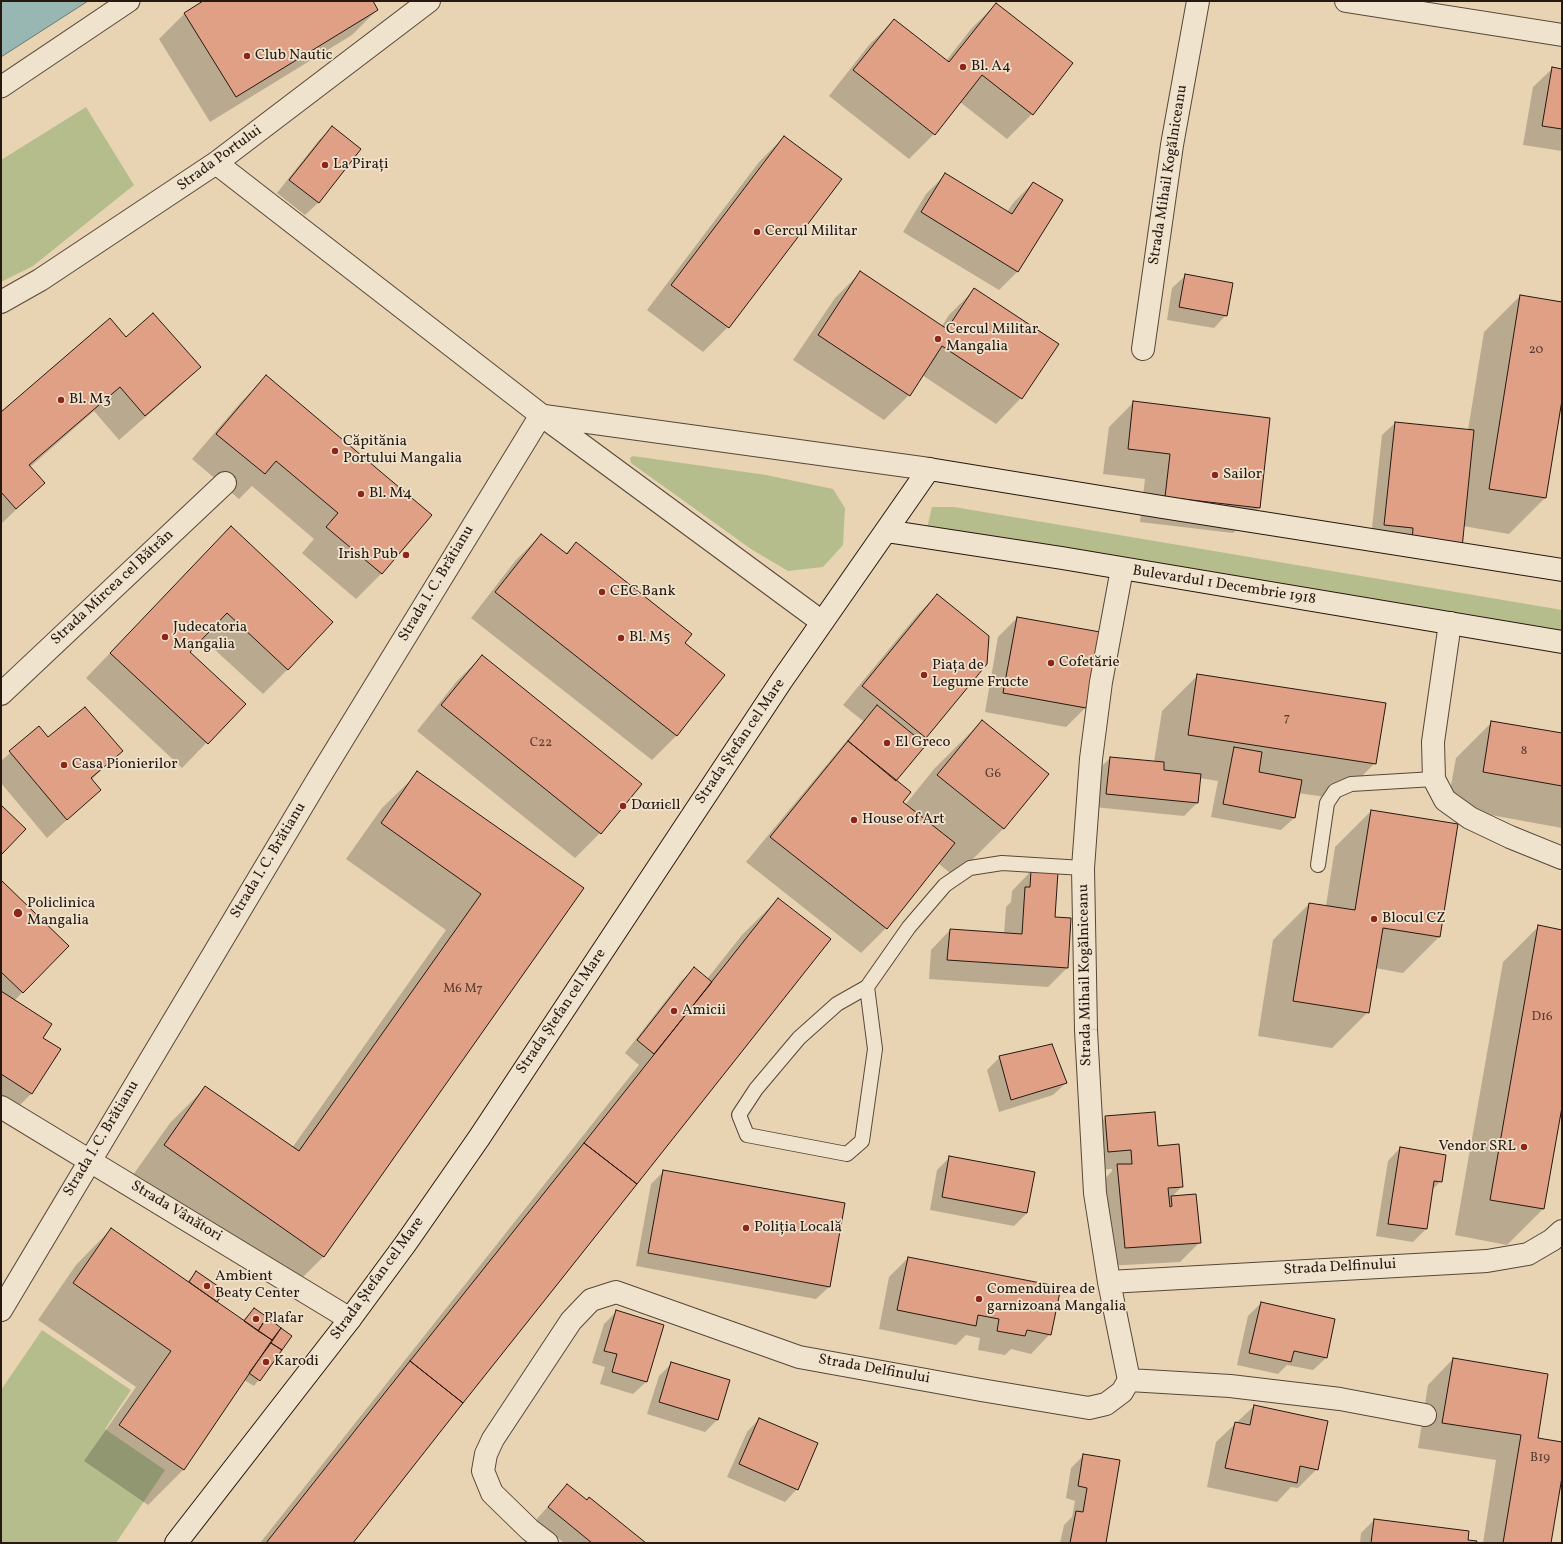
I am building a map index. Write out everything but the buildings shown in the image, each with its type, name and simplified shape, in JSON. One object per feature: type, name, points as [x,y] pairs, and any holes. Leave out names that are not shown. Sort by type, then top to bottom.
[{"type":"street","points":[[1,87],[129,1]]},
{"type":"street","name":"Strada Portului","points":[[1,302],[40,280],[216,163],[428,1]]},
{"type":"street","name":"Strada Mihail Kogălniceanu","points":[[1143,349],[1172,145],[1198,1]]},
{"type":"street","points":[[1346,1],[1562,35]]},
{"type":"street","points":[[216,163],[541,416],[822,622]]},
{"type":"street","points":[[541,416],[930,469],[1162,508],[1562,570]]},
{"type":"street","name":"Strada I. C. Brătianu","points":[[1,1310],[341,741],[541,416]]},
{"type":"street","name":"Strada Ștefan cel Mare","points":[[176,1543],[350,1319],[406,1243],[479,1138],[822,622],[930,469]]},
{"type":"street","name":"Strada Mircea cel Bătrân","points":[[1,694],[225,483]]},
{"type":"street","name":"Bulevardul 1 Decembrie 1918","points":[[886,531],[1562,642]]},
{"type":"street","name":"Strada Mihail Kogălniceanu","points":[[1122,569],[1101,682],[1092,752],[1084,868],[1088,1092],[1095,1193],[1109,1282],[1129,1380]]},
{"type":"street","points":[[1450,623],[1433,742],[1434,779],[1445,800],[1470,818],[1562,858]]},
{"type":"street","name":"Strada Vânători","points":[[1,1107],[350,1319]]},
{"type":"street","name":"Strada Delfinului","points":[[1109,1282],[1487,1261],[1528,1254],[1552,1240],[1562,1231]]},
{"type":"street","name":"Strada Delfinului","points":[[547,1543],[530,1530],[492,1493],[483,1471],[486,1454],[493,1439],[571,1321],[591,1300],[616,1292],[799,1357],[981,1390],[1088,1408],[1106,1404],[1122,1392],[1129,1380]]},
{"type":"street","points":[[1129,1380],[1230,1386],[1332,1398],[1425,1416]]},
{"type":"lane","points":[[1318,865],[1327,803],[1335,791],[1351,784],[1434,779]]},
{"type":"lane","points":[[867,987],[875,1049],[862,1141],[847,1154],[747,1135],[739,1115],[756,1090],[799,1038],[836,1004],[867,987],[909,927],[945,886],[970,868],[1002,863],[1084,868]]},
{"type":"green space","points":[[86,107],[134,185],[33,266],[1,282],[1,160]]},
{"type":"green space","points":[[633,456],[766,475],[833,489],[845,508],[843,545],[823,567],[788,571],[751,549],[631,463],[630,458]]},
{"type":"green space","points":[[932,507],[954,507],[1562,610],[1562,636],[927,528]]},
{"type":"green space","points":[[42,1330],[131,1390],[105,1429],[165,1470],[116,1543],[1,1543],[1,1390]]},
{"type":"water","points":[[1,1],[88,1],[1,57]]},
{"type":"place","name":"Club Nautic","points":[[247,56]]},
{"type":"place","name":"Bl. A4","points":[[963,67]]},
{"type":"place","name":"La Pirați","points":[[325,165]]},
{"type":"place","name":"Cercul Militar","points":[[757,232]]},
{"type":"place","name":"Cercul Militar Mangalia","points":[[938,339]]},
{"type":"place","name":"Bl. M3","points":[[61,400]]},
{"type":"place","name":"Căpitănia Portului Mangalia","points":[[335,451]]},
{"type":"place","name":"Sailor","points":[[1215,475]]},
{"type":"place","name":"Bl. M4","points":[[361,494]]},
{"type":"place","name":"Irish Pub","points":[[406,555]]},
{"type":"place","name":"CEC Bank","points":[[602,592]]},
{"type":"place","name":"Judecatoria Mangalia","points":[[165,637]]},
{"type":"place","name":"Bl. M5","points":[[621,638]]},
{"type":"place","name":"Cofetărie","points":[[1051,663]]},
{"type":"place","name":"Piața de Legume Fructe","points":[[924,675]]},
{"type":"place","name":"El Greco","points":[[887,743]]},
{"type":"place","name":"Casa Pionierilor","points":[[64,765]]},
{"type":"place","name":"Dαиiєll","points":[[623,806]]},
{"type":"place","name":"House of Art","points":[[854,820]]},
{"type":"place","name":"Policlinica Mangalia","points":[[18,913]]},
{"type":"place","name":"Blocul CZ","points":[[1374,919]]},
{"type":"place","name":"Amicii","points":[[674,1011]]},
{"type":"place","name":"Vendor SRL","points":[[1524,1147]]},
{"type":"place","name":"Poliția Locală","points":[[746,1228]]},
{"type":"place","name":"Ambient Beaty Center","points":[[207,1286]]},
{"type":"place","name":"Comenduirea de garnizoana Mangalia","points":[[979,1299]]},
{"type":"place","name":"Plafar","points":[[256,1319]]},
{"type":"place","name":"Karodi","points":[[266,1362]]}]
